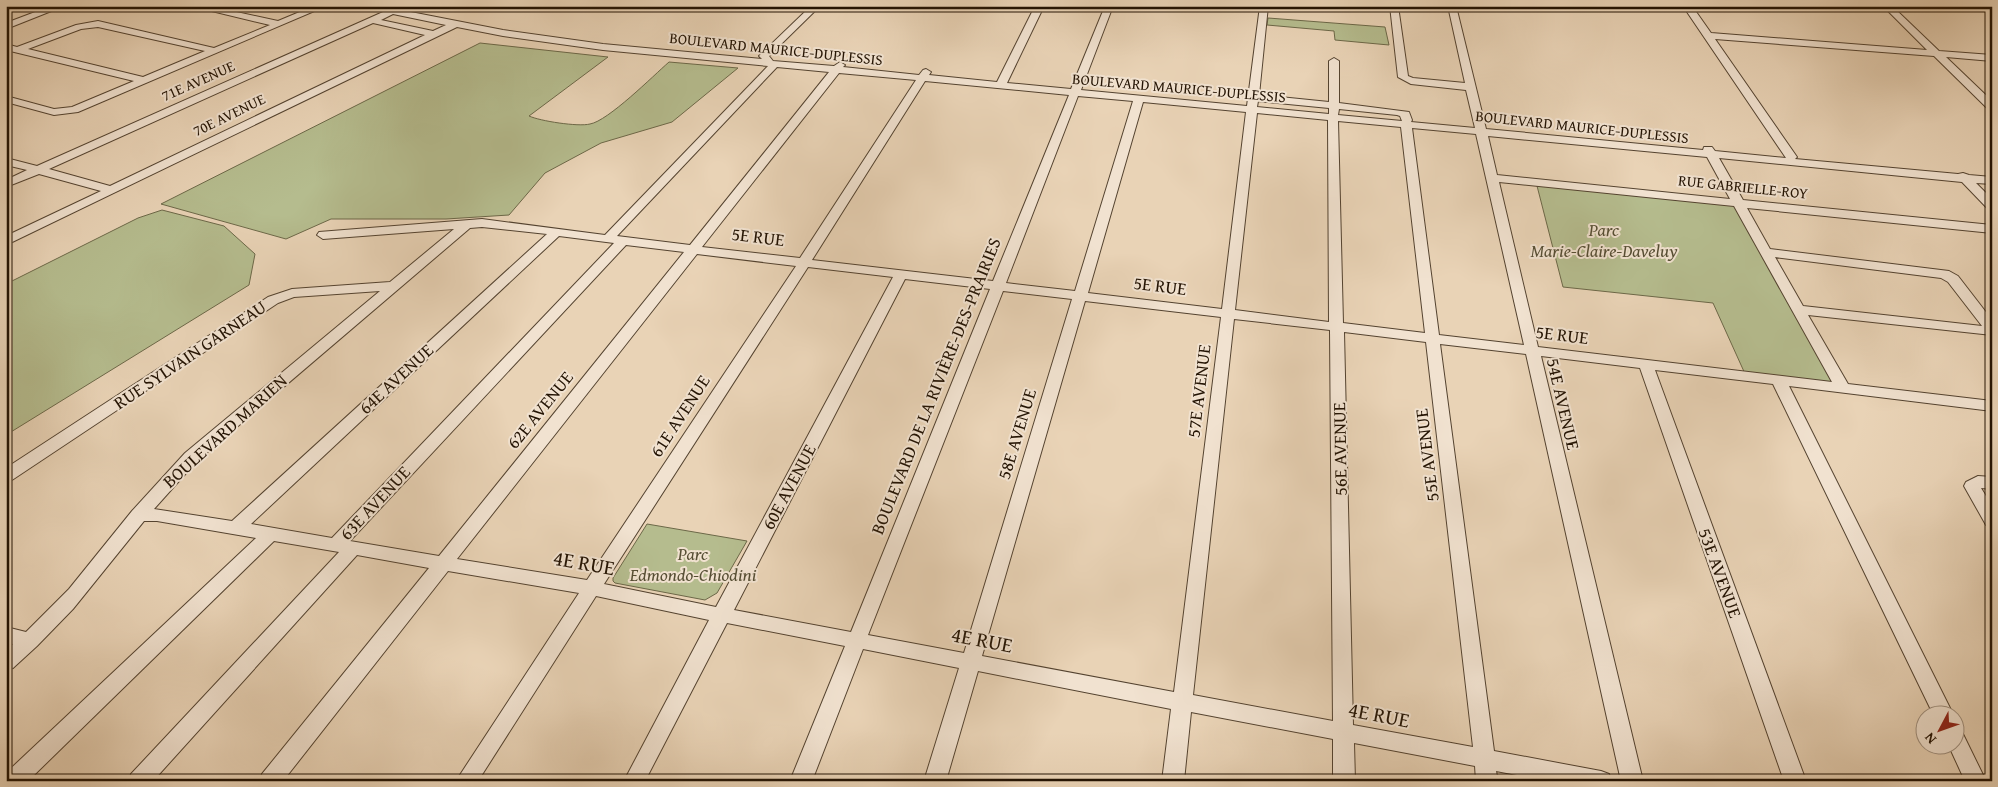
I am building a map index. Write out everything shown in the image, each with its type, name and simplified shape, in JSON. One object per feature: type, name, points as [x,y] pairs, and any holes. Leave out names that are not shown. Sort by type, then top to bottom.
[{"type":"street","points":[[6,26],[60,6]]},
{"type":"street","points":[[195,6],[279,24]]},
{"type":"street","points":[[6,99],[59,112],[81,108],[322,6]]},
{"type":"street","name":"BOULEVARD MAURICE-DUPLESSIS","points":[[366,6],[455,24],[559,38],[767,60],[1075,90],[1252,104],[1334,112],[1407,123],[1963,176],[1992,175]]},
{"type":"street","name":"BOULEVARD MAURICE-DUPLESSIS","points":[[402,6],[559,38]]},
{"type":"street","name":"71E AVENUE","points":[[6,184],[402,6]]},
{"type":"street","points":[[608,239],[771,69],[773,66],[767,60],[816,6]]},
{"type":"street","points":[[1002,82],[1040,6]]},
{"type":"street","name":"BOULEVARD DE LA RIVIÈRE-DES-PRAIRIES","points":[[800,781],[1110,6]]},
{"type":"street","name":"57E AVENUE","points":[[1173,781],[1264,6]]},
{"type":"street","points":[[1394,6],[1403,77],[1411,81],[1470,87]]},
{"type":"street","name":"54E AVENUE","points":[[1452,6],[1632,781]]},
{"type":"street","points":[[1687,6],[1791,157]]},
{"type":"street","points":[[1886,6],[1992,108]]},
{"type":"street","name":"70E AVENUE","points":[[6,241],[465,19]]},
{"type":"street","points":[[370,20],[435,34]]},
{"type":"street","points":[[18,50],[79,27],[98,24],[216,51]]},
{"type":"street","points":[[1708,36],[1992,58]]},
{"type":"street","points":[[6,47],[146,81]]},
{"type":"street","name":"56E AVENUE","points":[[1334,61],[1344,781]]},
{"type":"street","name":"62E AVENUE","points":[[270,781],[838,66]]},
{"type":"street","name":"61E AVENUE","points":[[466,781],[923,75]]},
{"type":"street","name":"BOULEVARD MAURICE-DUPLESSIS","points":[[1075,90],[1138,99],[1252,104]]},
{"type":"street","name":"58E AVENUE","points":[[934,781],[1138,99]]},
{"type":"street","name":"55E AVENUE","points":[[1407,123],[1487,781]]},
{"type":"street","points":[[1710,152],[1842,387]]},
{"type":"street","name":"BOULEVARD MAURICE-DUPLESSIS","points":[[1710,152],[1791,157],[1963,176],[1992,181]]},
{"type":"street","points":[[6,161],[111,190]]},
{"type":"street","points":[[1963,176],[1992,206]]},
{"type":"street","name":"RUE GABRIELLE-ROY","points":[[1491,178],[1992,229]]},
{"type":"street","name":"5E RUE","points":[[323,235],[482,223],[998,284],[1992,406]]},
{"type":"street","name":"BOULEVARD MARIEN","points":[[6,662],[30,641],[86,583],[138,514],[191,457],[467,224]]},
{"type":"street","name":"64E AVENUE","points":[[236,528],[557,231]]},
{"type":"street","name":"63E AVENUE","points":[[139,781],[344,547],[624,240]]},
{"type":"street","points":[[1766,252],[1944,274],[1953,279],[1992,330]]},
{"type":"street","name":"60E AVENUE","points":[[634,781],[902,273]]},
{"type":"street","name":"RUE SYLVAIN GARNEAU","points":[[6,476],[273,300],[292,293],[392,286]]},
{"type":"street","points":[[1799,310],[1992,330]]},
{"type":"street","name":"53E AVENUE","points":[[1646,364],[1795,781]]},
{"type":"street","points":[[1778,380],[1938,704]]},
{"type":"street","points":[[1992,483],[1978,482],[1972,486],[1992,521]]},
{"type":"street","name":"4E RUE","points":[[138,514],[157,515],[591,588],[721,616],[1601,781]]},
{"type":"street","points":[[13,781],[271,534]]},
{"type":"street","points":[[6,635],[30,641]]},
{"type":"street","points":[[1963,754],[1976,781]]},
{"type":"green space","points":[[1268,18],[1385,27],[1389,45],[1335,40],[1334,31],[1267,25]]},
{"type":"green space","points":[[480,43],[608,57],[529,116],[541,120],[568,124],[590,124],[608,115],[669,62],[738,68],[672,122],[601,143],[545,173],[509,215],[446,219],[331,219],[286,239],[161,204]]},
{"type":"green space","name":"Parc Marie-Claire-Daveluy","points":[[1536,182],[1738,203],[1842,387],[1746,376],[1713,303],[1563,287]]},
{"type":"green space","points":[[162,210],[224,226],[255,254],[249,285],[6,435],[6,284],[138,218]]},
{"type":"green space","name":"Parc Edmondo-Chiodini","points":[[647,524],[747,541],[717,593],[705,600],[615,583],[613,578]]}]
